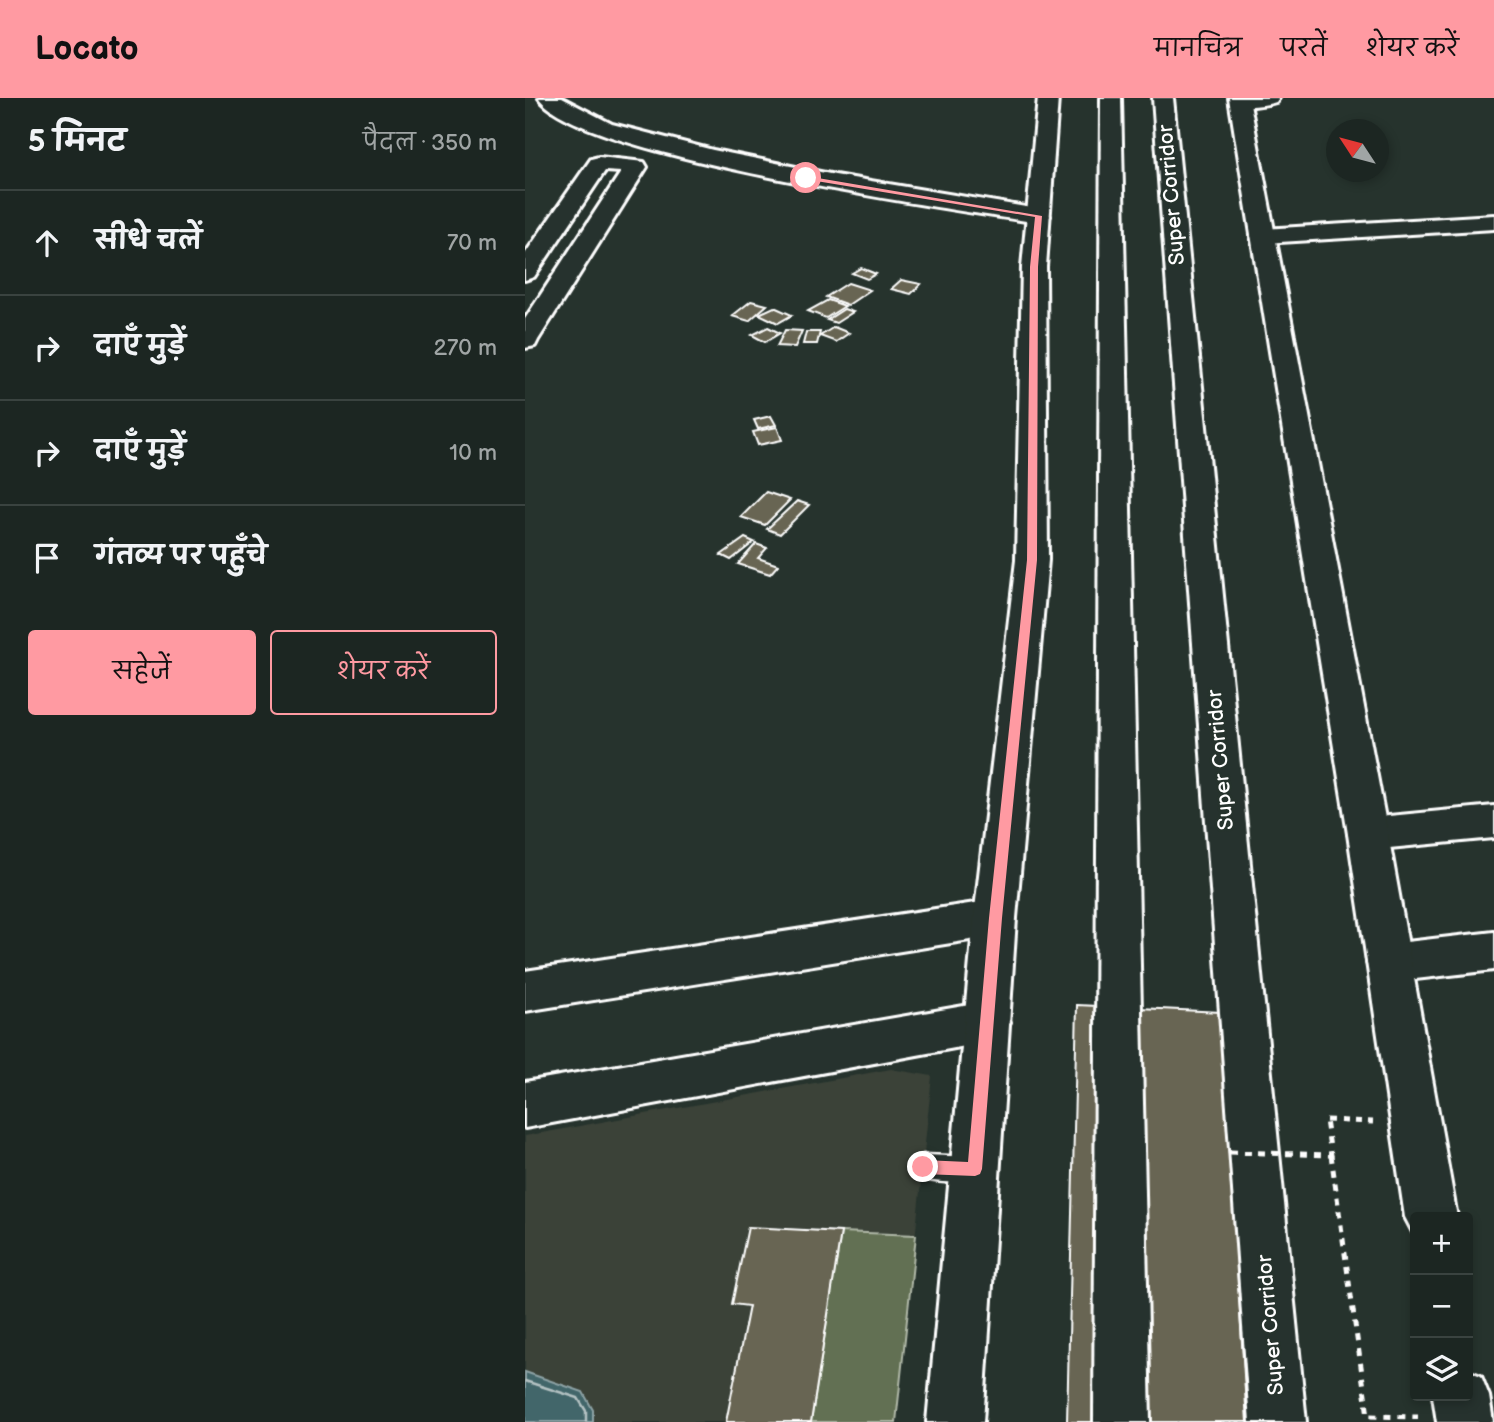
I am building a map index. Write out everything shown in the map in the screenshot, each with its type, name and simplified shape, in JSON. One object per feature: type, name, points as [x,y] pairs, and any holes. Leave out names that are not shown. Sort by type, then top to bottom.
[{"type":"street","points":[[549,98],[559,107],[657,145],[806,178],[1038,216]]},
{"type":"street","points":[[955,1422],[995,918],[1032,560],[1034,267],[1048,98]]},
{"type":"street","points":[[1111,98],[1122,1422]]},
{"type":"street","name":"Super Corridor","points":[[1163,98],[1278,1422]]},
{"type":"street","points":[[1249,99],[1263,236],[1368,834],[1430,1212]]},
{"type":"street","points":[[525,272],[599,164],[636,167],[525,340]]},
{"type":"street","points":[[1263,236],[1494,222]]},
{"type":"street","points":[[1368,834],[1494,822]]},
{"type":"street","points":[[525,991],[995,918]]},
{"type":"street","points":[[1389,963],[1494,951]]},
{"type":"street","points":[[525,1105],[987,1022]]},
{"type":"street","points":[[1462,1401],[1465,1422]]},
{"type":"lane","points":[[923,1167],[975,1169]]},
{"type":"path","points":[[1326,1120],[1368,1416]]},
{"type":"path","points":[[1230,1152],[1331,1155]]},
{"type":"shaded area","points":[[891,1069],[932,1076],[896,1422],[525,1422],[525,1136]]},
{"type":"green space","points":[[841,1232],[916,1235],[896,1422],[811,1422]]},
{"type":"water","points":[[525,1372],[583,1392],[593,1410],[593,1422],[525,1422]]},
{"type":"building","points":[[861,268],[876,274],[867,279],[852,273]]},
{"type":"building","points":[[901,280],[921,284],[911,294],[891,289]]},
{"type":"building","points":[[848,283],[870,290],[848,305],[826,297]]},
{"type":"building","points":[[828,300],[845,306],[826,318],[808,311]]},
{"type":"building","points":[[751,301],[767,305],[749,321],[732,316]]},
{"type":"building","points":[[774,307],[792,315],[778,323],[759,314]]},
{"type":"building","points":[[844,309],[853,312],[836,323],[827,320]]},
{"type":"building","points":[[768,327],[780,333],[765,342],[752,335]]},
{"type":"building","points":[[834,327],[849,333],[836,342],[820,336]]},
{"type":"building","points":[[785,330],[802,331],[795,347],[777,346]]},
{"type":"building","points":[[806,332],[820,332],[817,344],[803,344]]},
{"type":"building","points":[[771,416],[776,425],[758,429],[754,420]]},
{"type":"building","points":[[777,427],[782,440],[758,445],[753,432]]},
{"type":"building","points":[[766,492],[790,500],[765,525],[741,517]]},
{"type":"building","points":[[797,501],[809,505],[780,534],[767,529]]},
{"type":"building","points":[[745,538],[754,542],[731,560],[721,555]]},
{"type":"building","points":[[756,544],[767,548],[758,558],[778,565],[770,574],[738,564]]},
{"type":"building","points":[[1077,1005],[1221,1012],[1247,1422],[1067,1422]]},
{"type":"building","points":[[748,1227],[841,1232],[811,1422],[726,1422],[749,1306],[732,1304]]},
{"type":"route","points":[[806,178],[1038,216],[1034,267],[1032,560],[995,918],[975,1169],[923,1167]]}]
